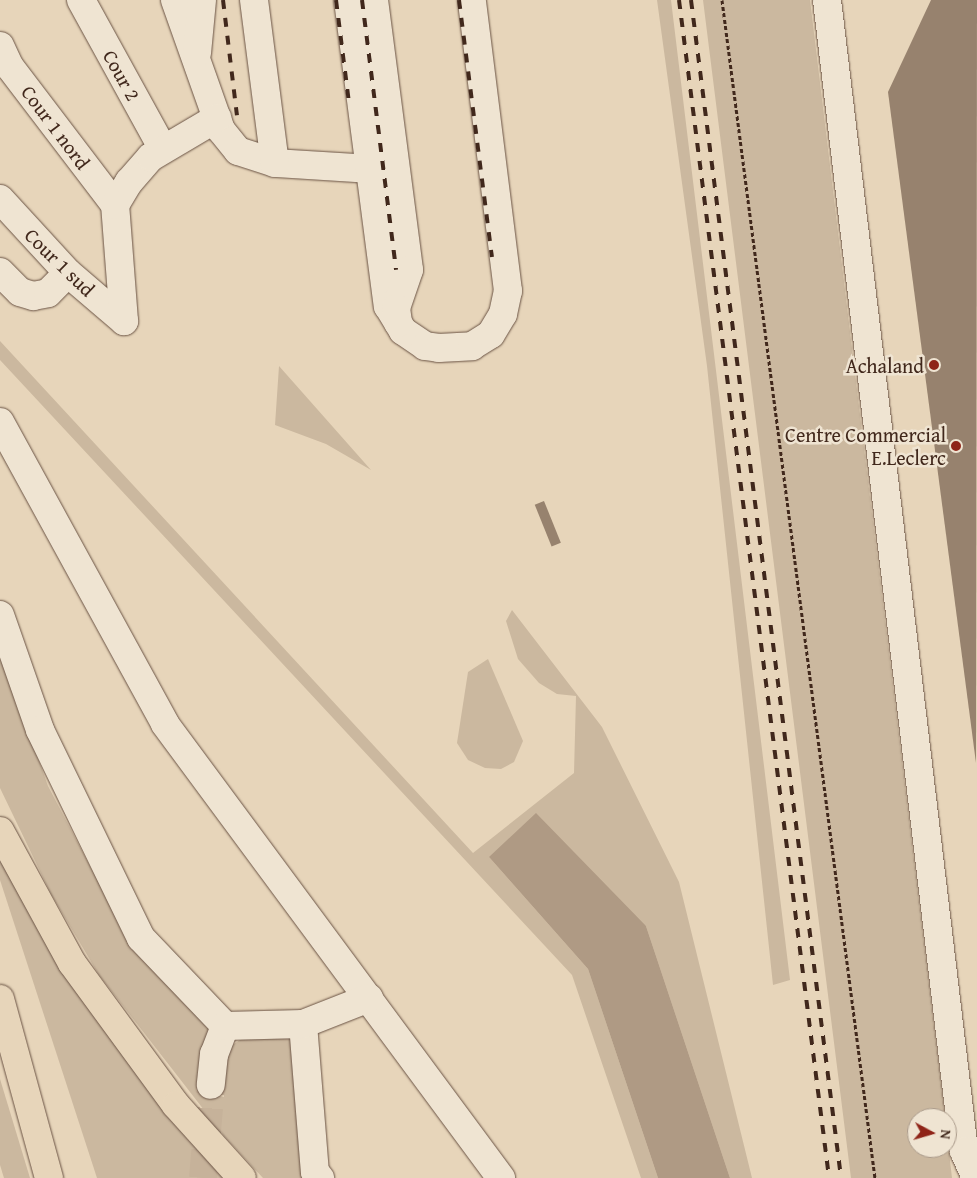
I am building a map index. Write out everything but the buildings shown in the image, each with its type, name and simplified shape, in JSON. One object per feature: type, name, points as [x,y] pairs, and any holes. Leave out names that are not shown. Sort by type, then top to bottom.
[{"type":"highway","points":[[0,831],[72,963],[176,1105],[242,1178]]},
{"type":"highway","points":[[0,999],[49,1178]]},
{"type":"street","name":"Cour 2","points":[[81,0],[163,149]]},
{"type":"street","points":[[175,0],[217,118],[228,142],[238,151],[275,163],[370,169]]},
{"type":"street","points":[[197,62],[202,0]]},
{"type":"street","points":[[254,0],[275,163]]},
{"type":"street","points":[[348,0],[388,306],[403,331],[425,346],[472,346],[491,334],[507,303],[507,274],[472,0]]},
{"type":"street","points":[[374,0],[409,270],[396,308],[403,331]]},
{"type":"street","points":[[827,0],[964,1151],[976,1178]]},
{"type":"street","name":"Cour 1 nord","points":[[0,46],[10,66],[115,205]]},
{"type":"street","points":[[115,205],[129,182],[163,149],[217,118]]},
{"type":"street","name":"Cour 1 sud","points":[[0,199],[68,273],[124,321],[115,205]]},
{"type":"street","points":[[0,272],[20,292],[33,296],[48,293],[68,273]]},
{"type":"street","points":[[0,422],[165,724],[501,1178]]},
{"type":"street","points":[[0,615],[40,730],[141,938],[225,1026],[303,1024],[369,998]]},
{"type":"street","points":[[303,1024],[314,1172],[320,1178]]},
{"type":"street","points":[[211,1085],[214,1054],[225,1026]]},
{"type":"path","points":[[722,0],[875,1178]]},
{"type":"shaded area","points":[[657,0],[671,0],[790,980],[773,985],[707,366]]},
{"type":"shaded area","points":[[703,0],[810,0],[944,1108],[907,1108],[907,1158],[950,1158],[952,1178],[851,1178]]},
{"type":"shaded area","points":[[0,341],[473,853],[574,773],[576,696],[557,694],[539,683],[518,659],[506,621],[512,610],[602,727],[679,882],[752,1178],[730,1178],[646,926],[489,857],[588,969],[658,1178],[641,1178],[572,975],[0,360]]},
{"type":"shaded area","points":[[279,366],[371,470],[326,444],[275,425]]},
{"type":"shaded area","points":[[0,652],[48,786],[134,950],[210,1026],[196,1091],[224,1097],[222,1064],[231,1046],[246,1036],[291,1039],[305,1178],[263,1178],[225,1137],[99,975],[51,894],[0,788]]},
{"type":"shaded area","points":[[488,659],[523,741],[514,762],[501,769],[485,768],[468,760],[457,743],[468,672]]},
{"type":"shaded area","points":[[536,813],[646,926],[730,1178],[658,1178],[588,969],[489,857]]},
{"type":"shaded area","points":[[0,853],[225,1178],[97,1178],[0,880]]},
{"type":"shaded area","points":[[0,1079],[30,1178],[4,1178],[0,1165]]},
{"type":"tunnel","points":[[203,1178],[211,1085]]},
{"type":"railway","points":[[223,0],[237,115]]},
{"type":"railway","points":[[336,0],[349,103]]},
{"type":"railway","points":[[362,0],[396,270]]},
{"type":"railway","points":[[459,0],[492,257]]},
{"type":"railway","points":[[679,0],[829,1178]]},
{"type":"railway","points":[[691,0],[841,1178]]},
{"type":"place","name":"Achaland","points":[[934,365]]},
{"type":"place","name":"Centre Commercial E.Leclerc","points":[[956,446]]}]
